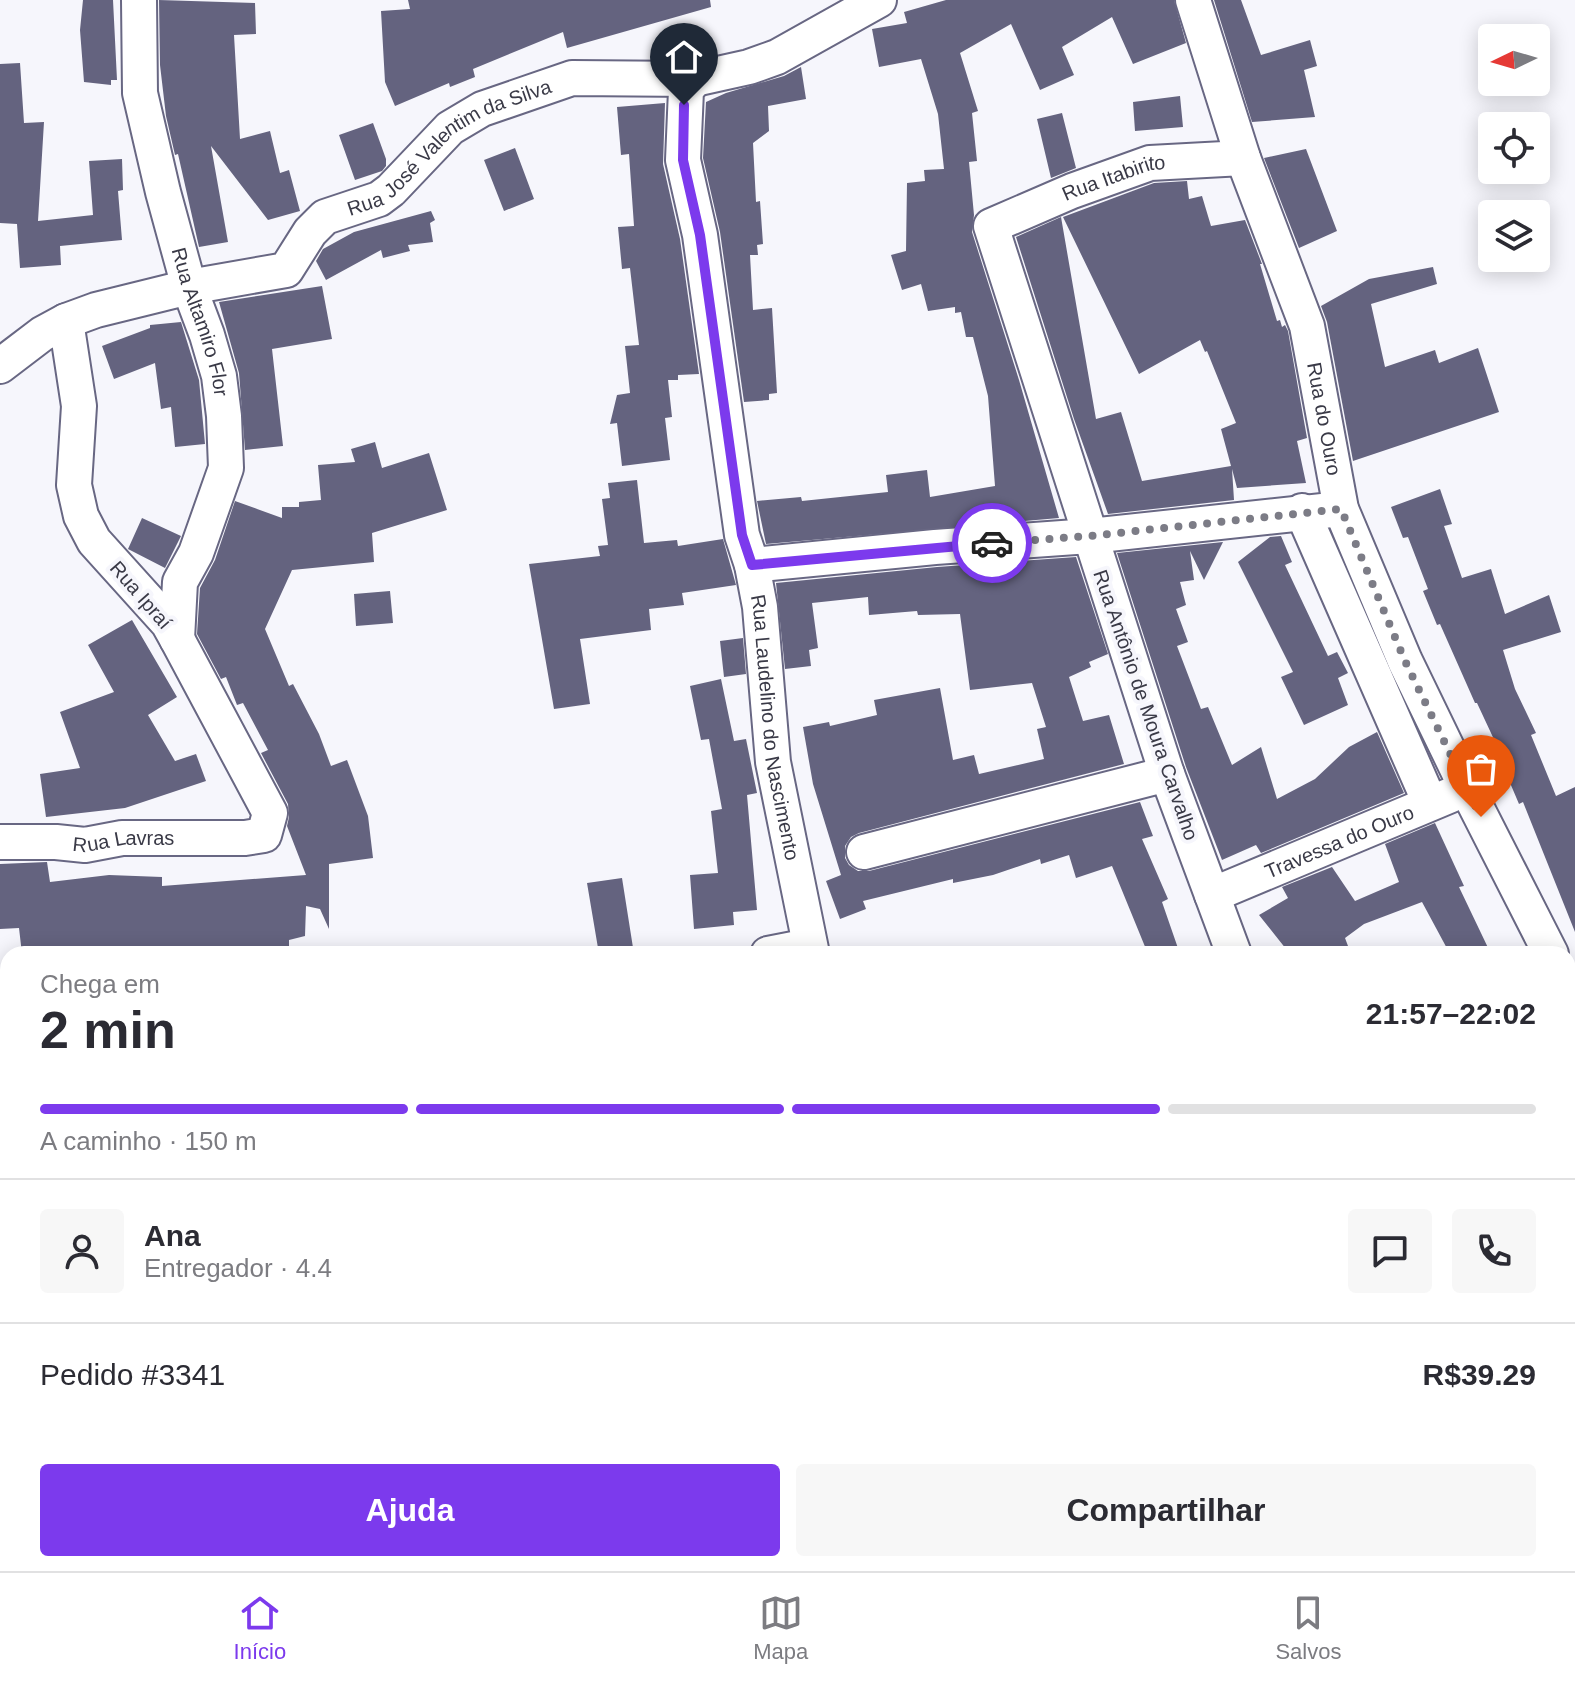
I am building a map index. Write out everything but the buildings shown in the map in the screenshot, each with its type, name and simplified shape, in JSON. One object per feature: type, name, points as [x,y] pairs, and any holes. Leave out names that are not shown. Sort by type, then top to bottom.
[{"type":"street","name":"Rua Altamiro Flor","points":[[139,0],[140,93],[189,287],[219,376],[226,468],[196,553],[180,582],[177,639]]},
{"type":"street","name":"Rua José Valentim da Silva","points":[[0,366],[42,334],[96,310],[189,287],[286,270],[310,232],[325,217],[379,199],[450,128],[482,109],[572,78],[695,79],[749,67],[777,57],[879,0]]},
{"type":"street","name":"Rua do Ouro","points":[[1193,0],[1243,158],[1307,326],[1341,509],[1405,661],[1547,946]]},
{"type":"street","name":"Rua Laudelino do Nascimento","points":[[695,79],[686,90],[683,160],[700,235],[742,535],[752,565],[760,607],[773,762],[809,946]]},
{"type":"street","name":"Rua Itabirito","points":[[991,226],[1082,187],[1150,163],[1243,158]]},
{"type":"street","name":"Rua Antônio de Moura Carvalho","points":[[991,226],[1167,774],[1231,946]]},
{"type":"street","name":"Rua Ipraí","points":[[66,321],[79,406],[74,485],[81,516],[94,541],[168,623],[270,813],[264,835],[245,838]]},
{"type":"street","points":[[752,565],[1090,536],[1341,509]]},
{"type":"street","points":[[1302,511],[1430,803]]},
{"type":"street","points":[[864,852],[1167,774]]},
{"type":"street","name":"Travessa do Ouro","points":[[1212,895],[1467,789]]},
{"type":"street","name":"Rua Lavras","points":[[0,842],[85,845],[122,838],[245,838]]},
{"type":"way so far","points":[[992,543],[1090,536],[1341,509],[1405,661],[1481,817]]},
{"type":"route","points":[[684,105],[683,160],[700,235],[742,535],[752,565],[992,543]]}]
